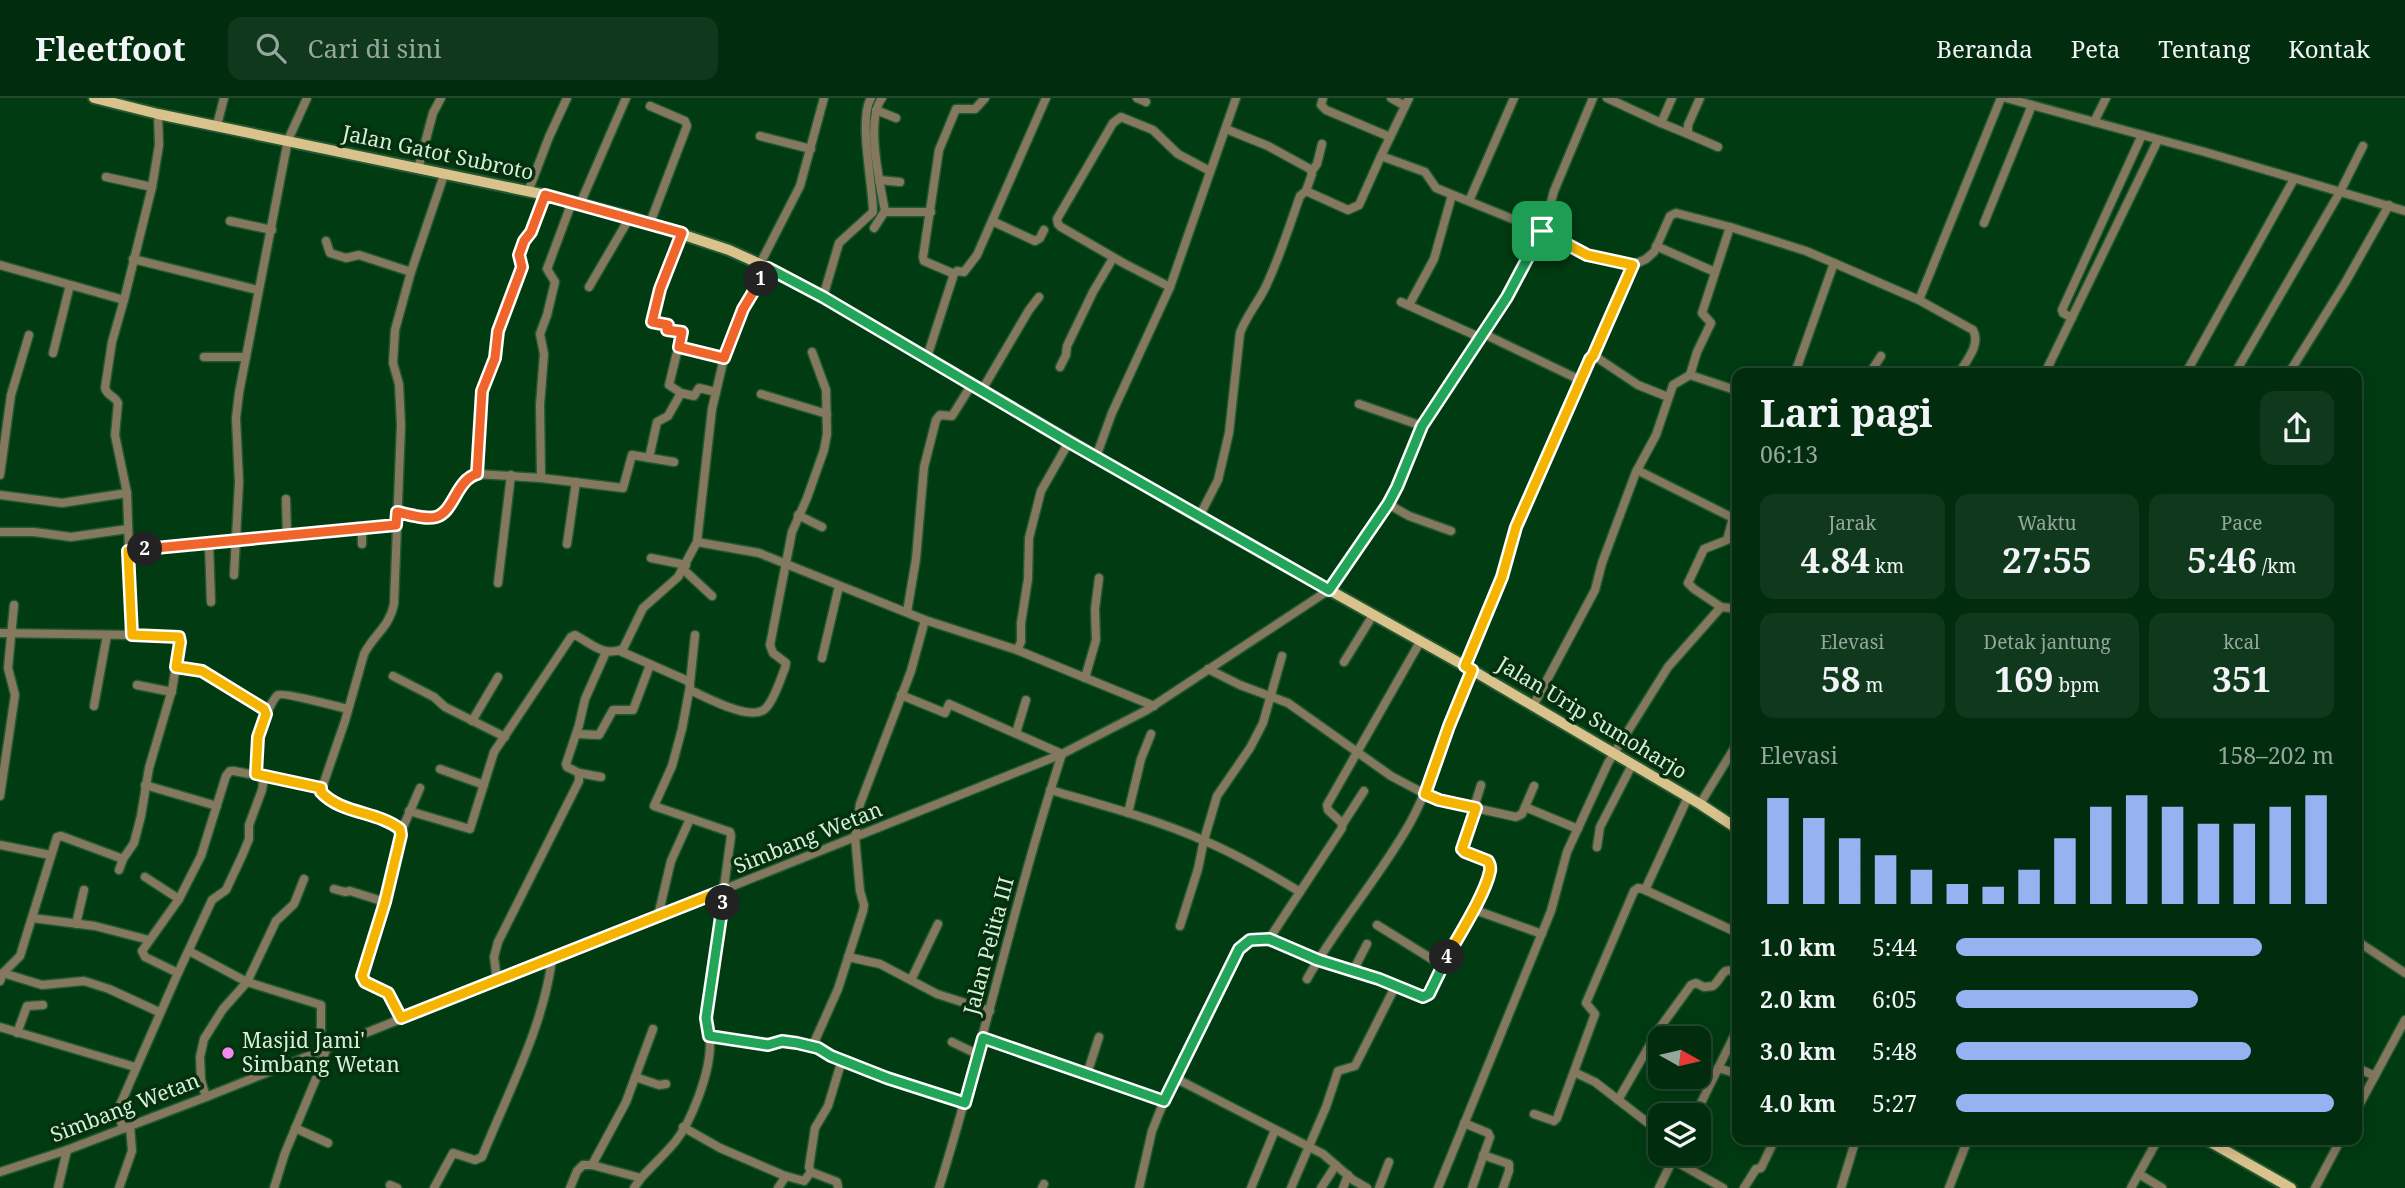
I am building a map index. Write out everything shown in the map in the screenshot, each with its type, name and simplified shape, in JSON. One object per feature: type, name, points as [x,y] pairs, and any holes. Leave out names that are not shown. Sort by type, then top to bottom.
[{"type":"main road","name":"Jalan Gatot Subroto","points":[[94,98],[113,100],[158,114],[545,195],[682,233],[764,266]]},
{"type":"main road","name":"Jalan Urip Sumoharjo","points":[[764,266],[927,357],[1199,517],[1469,668],[1732,825]]},
{"type":"main road","points":[[2216,1145],[2291,1188]]},
{"type":"street","points":[[217,125],[224,98]]},
{"type":"street","points":[[234,575],[239,482],[236,418],[288,140],[307,98]]},
{"type":"street","points":[[418,169],[433,113],[441,98]]},
{"type":"street","points":[[528,192],[548,137],[567,98]]},
{"type":"street","points":[[541,478],[540,405],[544,354],[540,330],[547,315],[555,282],[547,269],[626,98]]},
{"type":"street","points":[[620,651],[643,608],[685,567],[697,542],[705,466],[724,358],[743,309],[800,186],[824,98]]},
{"type":"street","points":[[953,275],[924,261],[923,253],[939,150],[954,112],[960,108],[975,108],[985,98]]},
{"type":"street","points":[[927,357],[953,275],[957,271],[965,271],[977,255],[1046,98]]},
{"type":"street","points":[[1137,98],[1146,102]]},
{"type":"street","points":[[1096,457],[1112,413],[1170,288],[1236,98]]},
{"type":"street","points":[[1312,98],[1322,100],[1322,108],[1333,114],[1390,137]]},
{"type":"street","points":[[1306,191],[1348,210],[1359,205],[1407,102],[1391,98]]},
{"type":"street","points":[[1469,201],[1514,98]]},
{"type":"street","points":[[1329,590],[1388,504],[1422,426],[1507,297],[1542,231],[1554,191],[1593,98]]},
{"type":"street","points":[[1607,98],[1718,147]]},
{"type":"street","points":[[1661,123],[1672,98]]},
{"type":"street","points":[[1688,134],[1688,125],[1700,98]]},
{"type":"street","points":[[1920,298],[2006,98],[2405,211]]},
{"type":"street","points":[[2094,122],[2106,98]]},
{"type":"street","points":[[885,212],[876,182],[866,120],[867,103],[875,102],[896,118]]},
{"type":"street","points":[[1984,223],[2032,105]]},
{"type":"street","points":[[650,106],[685,121],[687,126],[650,223]]},
{"type":"street","points":[[132,635],[127,494],[116,435],[118,403],[105,388],[111,342],[152,187],[159,145],[158,114]]},
{"type":"street","points":[[1170,288],[1113,258],[1061,227],[1057,221],[1112,123],[1121,117],[1153,130],[1187,160],[1210,171]]},
{"type":"street","points":[[1226,129],[1268,146],[1312,171]]},
{"type":"street","points":[[2072,318],[2062,310],[2142,135]]},
{"type":"street","points":[[760,136],[811,149]]},
{"type":"street","points":[[2047,368],[2158,140]]},
{"type":"street","points":[[1199,517],[1217,480],[1229,433],[1240,333],[1274,267],[1300,196],[1306,191],[1317,164],[1322,145]]},
{"type":"street","points":[[2238,368],[2364,146]]},
{"type":"street","points":[[1381,156],[1425,172],[1432,178],[1434,187],[1542,231],[1587,255],[1633,265],[1646,259],[1654,252],[1670,216],[1674,214],[1730,227],[1806,251],[1920,298],[1973,330],[1976,334],[1975,345],[1962,368]]},
{"type":"street","points":[[401,832],[397,826],[380,818],[328,799],[321,792],[321,788],[369,645],[383,631],[391,617],[394,604],[401,425],[399,384],[393,363],[395,330],[411,272],[444,174]]},
{"type":"street","points":[[106,177],[152,187]]},
{"type":"street","points":[[2189,368],[2294,179]]},
{"type":"street","points":[[876,182],[900,182]]},
{"type":"street","points":[[823,297],[839,243],[873,212],[876,182]]},
{"type":"street","points":[[2120,184],[2134,192]]},
{"type":"street","points":[[1452,194],[1434,259],[1405,304],[1580,380]]},
{"type":"street","points":[[477,474],[482,391],[495,358],[498,331],[522,267],[519,255],[545,195]]},
{"type":"street","points":[[2292,368],[2345,284],[2389,205]]},
{"type":"street","points":[[885,212],[931,212]]},
{"type":"street","points":[[874,228],[885,212]]},
{"type":"street","points":[[589,287],[630,217]]},
{"type":"street","points":[[992,220],[1035,241],[1044,230]]},
{"type":"street","points":[[230,221],[272,230]]},
{"type":"street","points":[[1533,706],[1595,590],[1602,563],[1637,470],[1656,435],[1673,385],[1690,375],[1697,352],[1711,323],[1702,313],[1730,227]]},
{"type":"street","points":[[682,233],[660,289],[652,322],[668,325],[667,330],[682,332],[669,385],[681,393],[694,396],[699,388],[716,392]]},
{"type":"street","points":[[326,241],[330,253],[346,258],[359,255],[411,272]]},
{"type":"street","points":[[1656,246],[1715,272]]},
{"type":"street","points":[[1060,366],[1093,292],[1113,258]]},
{"type":"street","points":[[133,259],[258,290]]},
{"type":"street","points":[[1798,368],[1834,263]]},
{"type":"street","points":[[0,265],[124,300]]},
{"type":"street","points":[[1307,979],[1387,862],[1425,794],[1502,577],[1516,527],[1633,265]]},
{"type":"street","points":[[53,354],[70,285]]},
{"type":"street","points":[[907,612],[916,559],[924,467],[936,420],[940,415],[952,416],[977,387],[1039,297]]},
{"type":"street","points":[[0,475],[4,415],[29,335]]},
{"type":"street","points":[[679,347],[724,358]]},
{"type":"street","points":[[410,811],[470,829],[494,752],[575,635],[606,652],[620,651],[744,712],[761,712],[768,705],[786,663],[773,653],[770,645],[784,563],[792,532],[824,450],[821,412],[826,390],[812,352]]},
{"type":"street","points":[[1593,356],[1611,365],[1638,385],[1668,397]]},
{"type":"street","points":[[1873,368],[1881,356]]},
{"type":"street","points":[[204,357],[246,357]]},
{"type":"street","points":[[1690,375],[1732,389]]},
{"type":"street","points":[[649,458],[657,422],[668,416],[681,393]]},
{"type":"street","points":[[761,394],[821,412]]},
{"type":"street","points":[[1359,404],[1422,426]]},
{"type":"street","points":[[1017,650],[1021,642],[1032,526],[1041,491],[1069,442]]},
{"type":"street","points":[[397,512],[438,517],[467,478],[477,474],[511,475],[623,488],[632,456],[674,462]]},
{"type":"street","points":[[1637,470],[1732,518]]},
{"type":"street","points":[[498,583],[511,475]]},
{"type":"street","points":[[567,544],[576,482]]},
{"type":"street","points":[[0,495],[62,503],[127,494]]},
{"type":"street","points":[[286,499],[287,535]]},
{"type":"street","points":[[1388,504],[1409,516],[1451,531]]},
{"type":"street","points":[[799,515],[822,527]]},
{"type":"street","points":[[1732,522],[1727,540],[1704,549],[1689,579],[1689,586],[1693,589],[1721,607],[1732,608]]},
{"type":"street","points":[[128,551],[396,525]]},
{"type":"street","points":[[362,527],[362,544]]},
{"type":"street","points":[[0,532],[34,532],[71,537],[128,529]]},
{"type":"street","points":[[697,542],[759,553],[925,620],[1017,650],[1154,706]]},
{"type":"street","points":[[209,544],[211,602]]},
{"type":"street","points":[[651,558],[685,567],[712,596]]},
{"type":"street","points":[[1085,678],[1096,640],[1095,609],[1099,578]]},
{"type":"street","points":[[822,658],[839,586]]},
{"type":"street","name":"Simbang Wetan","points":[[0,1172],[67,1150],[206,1097],[1062,754],[1154,706],[1329,590]]},
{"type":"street","points":[[0,796],[15,695],[8,668],[14,605]]},
{"type":"street","points":[[1438,1188],[1551,911],[1567,852],[1614,753],[1668,667],[1721,607]]},
{"type":"street","points":[[1344,662],[1373,615]]},
{"type":"street","points":[[812,1047],[838,989],[864,905],[860,891],[855,837],[860,803],[911,671],[925,620]]},
{"type":"street","points":[[0,633],[179,637],[172,692],[150,764],[141,816],[134,843],[119,870]]},
{"type":"street","points":[[93,706],[107,635]]},
{"type":"street","points":[[634,1188],[677,1140],[705,1078],[710,1044],[706,1018],[731,832],[654,806],[672,766],[682,729],[690,687],[695,635]]},
{"type":"street","points":[[1342,825],[1328,810],[1327,805],[1420,642]]},
{"type":"street","points":[[601,777],[579,772],[566,764],[577,734],[585,699],[606,652]]},
{"type":"street","points":[[1180,926],[1217,796],[1250,748],[1263,723],[1282,656]]},
{"type":"street","points":[[577,734],[598,736],[613,710],[633,710],[649,665]]},
{"type":"street","points":[[176,667],[202,671],[264,709],[266,714]]},
{"type":"street","points":[[1208,669],[1240,685],[1288,703],[1391,776],[1439,800],[1516,817],[1522,814],[1534,786]]},
{"type":"street","points":[[393,676],[434,697],[445,707],[505,737]]},
{"type":"street","points":[[472,721],[498,677]]},
{"type":"street","points":[[136,685],[172,692]]},
{"type":"street","points":[[119,1188],[132,1151],[127,1127],[120,1118],[120,1105],[212,900],[226,890],[242,856],[260,775],[258,737],[266,714],[277,695],[281,694],[348,709]]},
{"type":"street","points":[[901,695],[945,713],[949,704],[1062,754]]},
{"type":"street","points":[[1016,733],[1026,700]]},
{"type":"street","points":[[1128,813],[1141,758],[1151,734]]},
{"type":"street","points":[[1700,804],[1732,752]]},
{"type":"street","name":"Jalan Pelita III","points":[[939,1188],[979,1055],[1037,830],[1062,754]]},
{"type":"street","points":[[1597,847],[1600,827],[1632,765]]},
{"type":"street","points":[[440,769],[484,785]]},
{"type":"street","points":[[178,973],[143,956],[142,951],[179,899],[201,856],[227,773],[234,771],[260,775],[321,788]]},
{"type":"street","points":[[497,980],[495,957],[498,942],[573,796],[579,781],[579,772]]},
{"type":"street","points":[[145,785],[218,806]]},
{"type":"street","points":[[1139,1188],[1152,1131],[1164,1101],[1243,944],[1256,938],[1269,939],[1318,960],[1426,997],[1474,907],[1490,868],[1488,861],[1462,849],[1481,785]]},
{"type":"street","points":[[401,1018],[388,993],[365,982],[362,976],[385,902],[401,832],[420,788]]},
{"type":"street","points":[[1050,790],[1128,813],[1203,840],[1300,892]]},
{"type":"street","points":[[1269,939],[1364,791]]},
{"type":"street","points":[[1645,890],[1688,797]]},
{"type":"street","points":[[1525,807],[1578,829]]},
{"type":"street","points":[[658,916],[671,861],[690,819]]},
{"type":"street","points":[[123,859],[61,836],[57,837],[20,956],[2,977],[42,985],[84,981],[109,989],[159,1013]]},
{"type":"street","points":[[0,845],[50,855]]},
{"type":"street","points":[[145,877],[179,899]]},
{"type":"street","points":[[206,1097],[201,1080],[200,1057],[205,1039],[223,1009],[247,982],[276,921],[294,904],[304,879]]},
{"type":"street","points":[[1534,1114],[1556,1120],[1595,1014],[1586,1003],[1634,891],[1638,888],[1645,890],[1732,930]]},
{"type":"street","points":[[76,923],[84,890]]},
{"type":"street","points":[[334,890],[349,891],[385,902]]},
{"type":"street","points":[[1474,907],[1477,911],[1542,934]]},
{"type":"street","points":[[32,918],[76,923],[149,940]]},
{"type":"street","points":[[911,980],[939,924]]},
{"type":"street","points":[[1377,925],[1443,966]]},
{"type":"street","points":[[1353,971],[1367,944]]},
{"type":"street","points":[[2362,945],[2405,973]]},
{"type":"street","points":[[189,951],[247,982],[321,1005],[323,1050],[320,1069],[274,1188]]},
{"type":"street","points":[[848,957],[880,964],[958,1002],[990,1011]]},
{"type":"street","points":[[434,1188],[453,1153],[475,1160],[482,1157],[534,1034],[552,959]]},
{"type":"street","points":[[1618,1100],[1650,1044],[1691,985],[1713,986],[1726,970],[1732,970]]},
{"type":"street","points":[[1291,1188],[1326,1107],[1338,1071],[1354,1066],[1396,985]]},
{"type":"street","points":[[17,1033],[27,1006],[43,1005]]},
{"type":"street","points":[[2362,1101],[2405,1020]]},
{"type":"street","points":[[0,1027],[135,1068]]},
{"type":"street","points":[[592,1165],[626,1102],[653,1028]]},
{"type":"street","points":[[709,1036],[768,1045],[786,1041],[812,1047],[887,1078],[965,1103]]},
{"type":"street","points":[[1087,1074],[1099,1037]]},
{"type":"street","points":[[983,1038],[1164,1101]]},
{"type":"street","points":[[1701,1103],[1732,1040]]},
{"type":"street","points":[[952,1042],[979,1055]]},
{"type":"street","points":[[811,1172],[809,1167],[814,1128],[828,1105],[842,1060]]},
{"type":"street","points":[[1718,1068],[1732,1072]]},
{"type":"street","points":[[2362,1070],[2375,1076]]},
{"type":"street","points":[[1574,1072],[1595,1082],[1648,1123]]},
{"type":"street","points":[[635,1077],[659,1085],[666,1084]]},
{"type":"street","points":[[1175,1078],[1309,1147],[1367,1188]]},
{"type":"street","points":[[1464,1124],[1489,1135],[1472,1188]]},
{"type":"street","points":[[295,1128],[328,1143]]},
{"type":"street","points":[[683,1128],[720,1148],[785,1176],[804,1181],[811,1172]]},
{"type":"street","points":[[1251,1188],[1275,1130]]},
{"type":"street","points":[[1744,1188],[1756,1169],[1761,1168],[1772,1145]]},
{"type":"street","points":[[1841,1188],[1854,1145]]},
{"type":"street","points":[[1949,1188],[1966,1145]]},
{"type":"street","points":[[2131,1188],[2155,1145]]},
{"type":"street","points":[[2315,1188],[2338,1145]]},
{"type":"street","points":[[58,1188],[67,1150]]},
{"type":"street","points":[[1483,1155],[1509,1164],[1503,1188]]},
{"type":"street","points":[[1379,1188],[1389,1162]]},
{"type":"street","points":[[570,1188],[579,1167],[592,1165],[641,1178]]},
{"type":"street","points":[[1321,1188],[1336,1165]]},
{"type":"street","points":[[1658,1188],[1670,1166]]},
{"type":"street","points":[[1689,1166],[1723,1188]]},
{"type":"street","points":[[811,1172],[837,1182],[838,1188]]},
{"type":"street","points":[[2139,1174],[2162,1188]]},
{"type":"street","points":[[1343,1188],[1348,1175]]},
{"type":"street","points":[[778,1188],[785,1176]]},
{"type":"place","name":"Masjid Jami' Simbang Wetan","points":[[228,1053]]},
{"type":"route","points":[[545,195],[682,233],[660,289],[652,322],[668,325],[667,330],[682,332],[679,347],[724,358],[743,309],[768,268],[823,297],[1069,442],[1329,590],[1388,504],[1427,416],[1446,392],[1507,297],[1542,231],[1587,255],[1633,265],[1593,356],[1575,388],[1516,527],[1502,577],[1465,666],[1472,670],[1425,794],[1476,808],[1462,849],[1488,861],[1490,872],[1426,997],[1318,960],[1269,939],[1256,938],[1243,944],[1164,1101],[983,1038],[965,1103],[887,1078],[831,1056],[818,1048],[782,1041],[768,1045],[709,1036],[706,1018],[724,890],[401,1018],[388,993],[365,982],[362,976],[385,902],[401,835],[400,829],[380,818],[328,799],[321,792],[321,788],[256,774],[258,737],[265,710],[202,671],[176,667],[179,637],[132,635],[128,551],[396,525],[397,512],[433,517],[443,513],[467,478],[477,474],[482,391],[495,358],[498,331],[522,267],[518,258],[545,195]]}]
